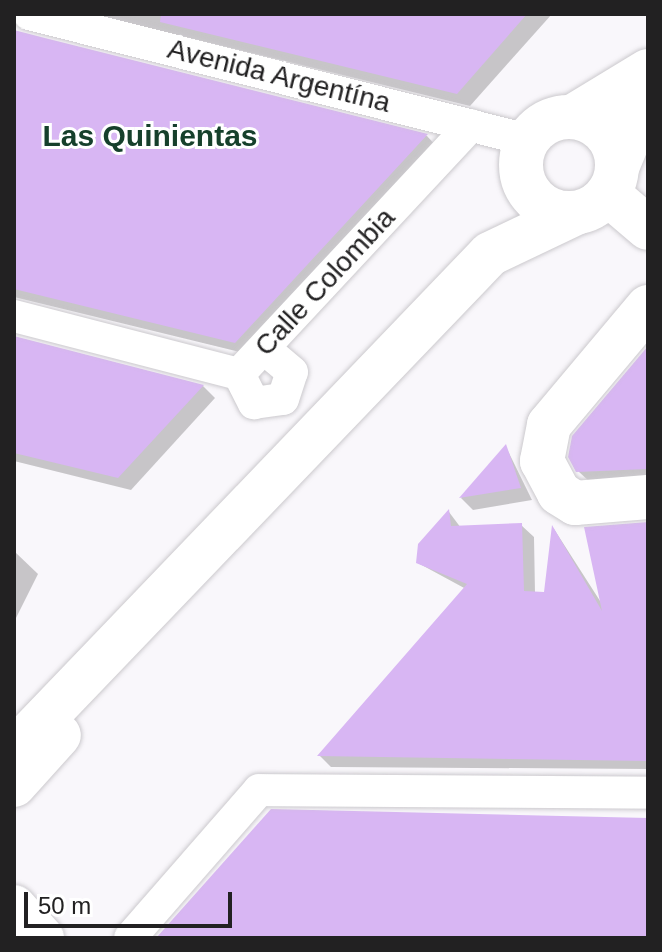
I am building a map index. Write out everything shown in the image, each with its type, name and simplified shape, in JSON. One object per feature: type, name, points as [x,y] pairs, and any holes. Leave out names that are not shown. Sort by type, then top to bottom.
[{"type":"main road","points":[[490,254],[524,153],[547,122],[572,117],[648,71]]},
{"type":"main road","points":[[14,750],[298,458],[490,254],[601,191],[648,92]]},
{"type":"main road","points":[[572,117],[599,127],[601,191]]},
{"type":"main road","points":[[524,153],[538,202],[601,191],[648,228]]},
{"type":"main road","points":[[648,307],[549,425],[542,461],[559,493],[575,503],[648,497]]},
{"type":"main road","points":[[14,801],[298,458]]},
{"type":"main road","points":[[14,785],[154,629]]},
{"type":"main road","points":[[14,756],[50,713]]},
{"type":"street","name":"Avenida Argentína","points":[[29,14],[471,125],[524,153]]},
{"type":"street","name":"Calle Colombia","points":[[14,316],[239,374],[471,125]]},
{"type":"street","points":[[239,374],[254,403],[283,399],[292,372],[265,349]]},
{"type":"street","points":[[130,938],[259,790],[648,793]]},
{"type":"building","points":[[161,14],[527,14],[457,94],[160,22]]},
{"type":"building","points":[[14,30],[428,134],[235,343],[14,289]]},
{"type":"building","points":[[14,336],[204,385],[118,478],[14,453]]},
{"type":"building","points":[[648,346],[648,469],[576,472],[568,457],[572,436]]},
{"type":"building","points":[[506,444],[521,488],[459,498]]},
{"type":"building","points":[[449,509],[451,526],[522,523],[524,591],[544,592],[552,525],[602,611],[584,527],[648,522],[648,761],[317,756],[467,584],[416,563],[418,544]]},
{"type":"building","points":[[271,809],[648,818],[648,938],[156,938]]},
{"type":"district","name":"Las Quinientas","points":[[150,136]]}]
